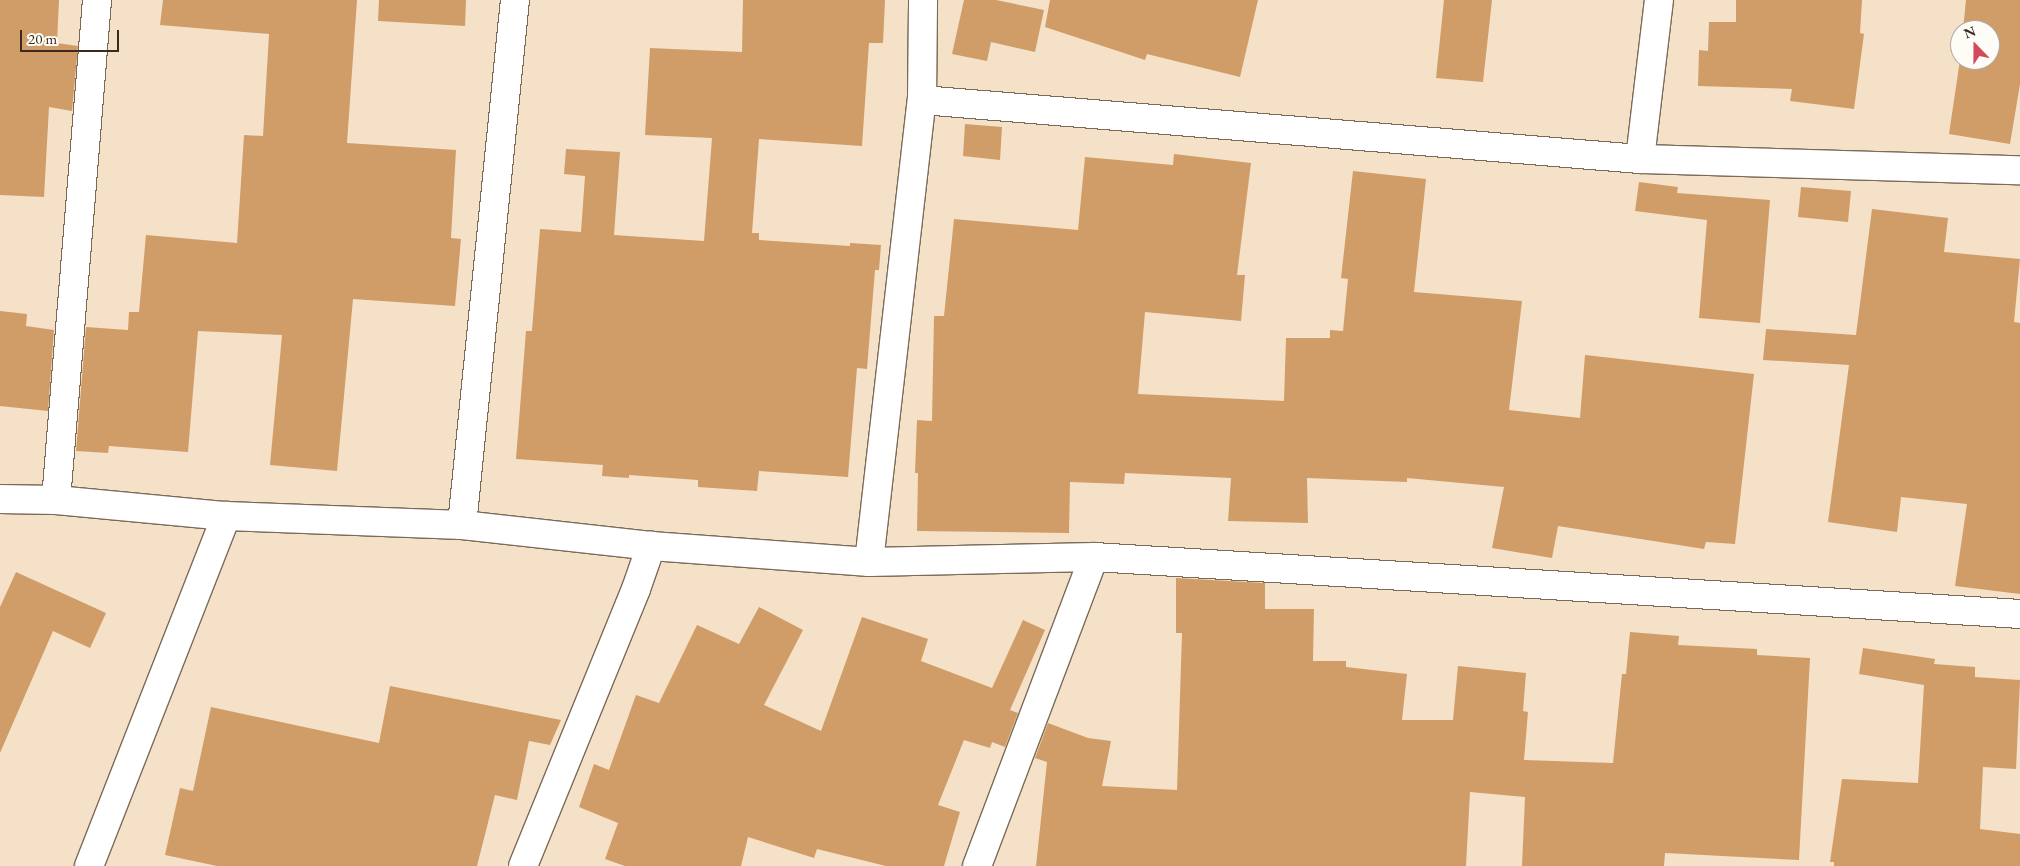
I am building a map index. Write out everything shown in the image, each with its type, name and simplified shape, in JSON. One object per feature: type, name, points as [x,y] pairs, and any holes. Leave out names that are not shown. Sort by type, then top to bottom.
[{"type":"street","points":[[56,500],[97,0]]},
{"type":"street","points":[[462,525],[515,0]]},
{"type":"street","points":[[869,562],[922,100],[923,0]]},
{"type":"street","points":[[1640,158],[1658,0]]},
{"type":"street","points":[[922,100],[1640,158],[2020,170]]},
{"type":"street","points":[[0,500],[56,500],[226,516],[462,525],[651,546],[869,562],[1094,557],[2020,614]]},
{"type":"street","points":[[89,866],[226,516]]},
{"type":"street","points":[[523,866],[636,589],[651,546]]},
{"type":"street","points":[[977,866],[1094,557]]},
{"type":"building","points":[[0,0],[59,0],[57,43],[78,46],[72,111],[49,107],[44,197],[0,195]]},
{"type":"building","points":[[163,0],[357,0],[347,143],[456,150],[451,238],[461,239],[455,306],[353,299],[337,471],[270,465],[282,335],[198,331],[188,452],[109,446],[108,453],[76,451],[86,327],[128,330],[129,312],[139,312],[146,235],[237,243],[244,135],[263,136],[269,34],[160,25]]},
{"type":"building","points":[[379,0],[466,0],[465,26],[378,21]]},
{"type":"building","points":[[743,0],[885,0],[883,43],[869,43],[862,146],[759,139],[752,233],[759,233],[759,240],[850,246],[850,243],[881,245],[879,270],[875,270],[867,369],[857,368],[848,477],[759,471],[757,491],[698,487],[698,480],[629,475],[629,478],[602,476],[603,465],[516,459],[526,331],[532,331],[540,229],[581,232],[585,176],[564,174],[566,149],[620,152],[614,235],[704,241],[712,138],[645,135],[650,48],[742,52]]},
{"type":"building","points":[[964,0],[996,0],[1044,10],[1035,52],[991,42],[987,61],[952,54]]},
{"type":"building","points":[[1050,0],[1258,0],[1240,77],[1147,54],[1145,60],[1045,27]]},
{"type":"building","points":[[1444,0],[1492,0],[1483,82],[1436,78]]},
{"type":"building","points":[[1736,0],[1862,0],[1860,33],[1864,34],[1854,109],[1790,101],[1792,89],[1698,86],[1699,50],[1708,51],[1709,22],[1736,22]]},
{"type":"building","points":[[1966,0],[2020,0],[2020,84],[2010,144],[1949,134],[1959,70],[2000,70],[2000,20],[1964,20]]},
{"type":"building","points":[[965,124],[1002,127],[1000,160],[963,156]]},
{"type":"building","points":[[1174,154],[1251,163],[1237,275],[1245,275],[1241,321],[1145,312],[1138,394],[1284,401],[1286,338],[1330,338],[1330,330],[1343,331],[1348,279],[1341,278],[1353,171],[1426,179],[1414,292],[1522,301],[1509,410],[1580,418],[1585,355],[1754,374],[1735,544],[1706,542],[1704,549],[1558,526],[1552,558],[1492,548],[1504,487],[1407,478],[1407,482],[1307,478],[1308,523],[1228,521],[1231,478],[1125,473],[1124,484],[1070,482],[1069,533],[917,531],[918,473],[915,473],[917,420],[932,421],[934,316],[944,316],[954,219],[1078,230],[1085,157],[1173,165]]},
{"type":"building","points":[[1639,182],[1678,187],[1677,193],[1770,200],[1760,323],[1699,318],[1707,220],[1635,211]]},
{"type":"building","points":[[1801,187],[1851,191],[1848,222],[1798,217]]},
{"type":"building","points":[[1872,209],[1948,218],[1944,252],[2020,259],[2014,322],[2020,323],[2020,594],[1955,586],[1967,504],[1901,497],[1897,532],[1828,522],[1849,365],[1763,360],[1766,329],[1856,335]]},
{"type":"building","points":[[0,311],[27,314],[26,326],[54,330],[48,411],[0,406]]},
{"type":"building","points":[[16,572],[106,613],[90,648],[53,631],[0,753],[0,607]]},
{"type":"building","points":[[1176,578],[1265,583],[1265,609],[1314,609],[1313,661],[1346,661],[1346,667],[1407,674],[1402,720],[1453,720],[1458,666],[1526,673],[1523,711],[1528,712],[1524,760],[1613,763],[1622,674],[1626,674],[1630,632],[1679,636],[1678,645],[1757,649],[1757,655],[1810,658],[1799,860],[1665,853],[1664,866],[1522,866],[1525,797],[1470,792],[1466,866],[1036,866],[1047,762],[1035,758],[1048,723],[1088,738],[1111,741],[1102,786],[1177,790],[1182,633],[1176,633]]},
{"type":"building","points":[[759,607],[803,630],[764,705],[821,731],[862,617],[928,639],[921,661],[992,688],[1023,620],[1045,630],[1010,710],[1018,713],[1005,747],[992,742],[990,748],[964,740],[938,805],[960,812],[944,866],[886,866],[817,849],[814,858],[748,837],[741,866],[625,866],[605,859],[618,823],[579,807],[594,764],[609,770],[636,695],[659,703],[697,625],[739,644]]},
{"type":"building","points":[[1863,648],[1935,659],[1934,664],[1975,667],[1975,677],[2020,680],[2016,769],[1983,767],[1980,829],[2020,834],[2020,866],[1834,866],[1834,862],[1830,862],[1842,779],[1918,783],[1924,685],[1859,674]]},
{"type":"building","points":[[390,686],[561,720],[550,745],[529,741],[517,800],[495,795],[477,866],[217,866],[165,855],[180,788],[193,791],[211,707],[379,743]]}]
